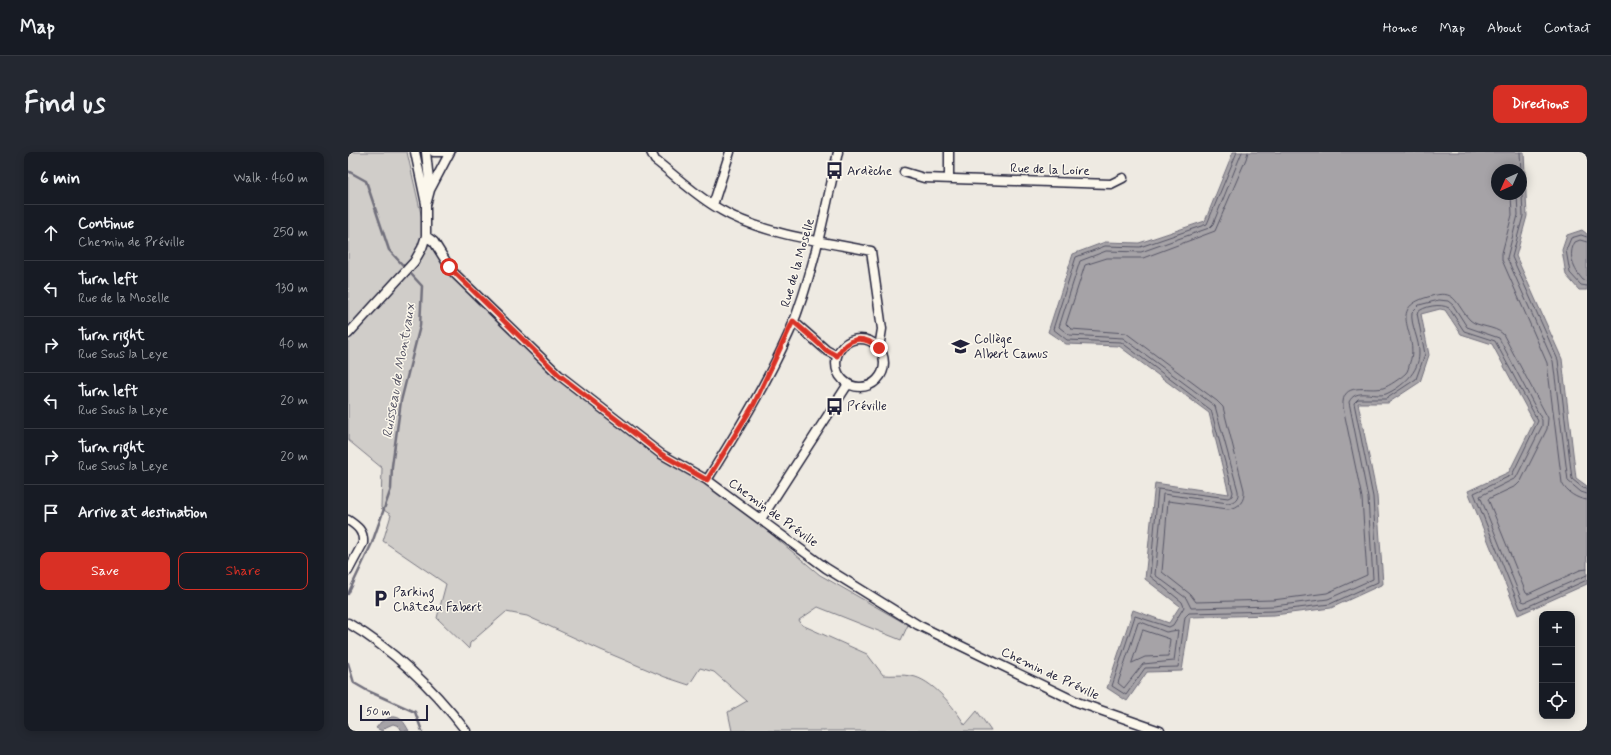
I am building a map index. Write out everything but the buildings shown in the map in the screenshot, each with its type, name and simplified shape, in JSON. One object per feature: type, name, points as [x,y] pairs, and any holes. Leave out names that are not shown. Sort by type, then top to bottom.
[{"type":"street","points":[[348,334],[414,262],[422,248],[426,236],[426,205],[415,152]]},
{"type":"street","points":[[426,152],[430,190]]},
{"type":"street","points":[[426,205],[430,190],[450,152],[434,152]]},
{"type":"street","points":[[651,152],[655,160],[713,205],[728,214],[767,229],[871,251],[882,329],[879,348]]},
{"type":"street","points":[[713,205],[730,152]]},
{"type":"street","name":"Rue de la Moselle","points":[[707,480],[754,404],[793,321],[818,241],[838,152]]},
{"type":"street","points":[[949,152],[949,179]]},
{"type":"street","name":"Rue de la Loire","points":[[904,172],[924,178],[1111,184],[1123,178]]},
{"type":"street","name":"Chemin de Préville","points":[[426,236],[434,242],[452,271],[559,375],[661,454],[707,480],[826,568],[918,625],[1077,702],[1160,731]]},
{"type":"street","points":[[793,321],[826,350],[837,356]]},
{"type":"street","points":[[861,339],[871,341],[879,348],[884,356],[884,366],[879,379],[867,387],[858,387],[848,384],[840,377],[836,367],[837,356],[842,346],[851,341],[861,339]]},
{"type":"street","points":[[761,519],[848,384]]},
{"type":"street","points":[[348,520],[358,528],[363,538],[363,543],[348,570]]},
{"type":"street","points":[[348,623],[397,657],[422,680],[466,731]]},
{"type":"shaded area","points":[[348,152],[407,152],[426,236],[449,267],[559,375],[661,454],[707,480],[820,575],[908,625],[901,640],[818,607],[799,620],[802,625],[867,654],[883,675],[904,675],[919,678],[935,688],[942,695],[965,725],[977,711],[991,731],[732,731],[728,712],[747,701],[714,672],[700,668],[689,685],[665,677],[601,650],[527,616],[506,612],[470,643],[469,649],[437,618],[446,584],[383,541],[391,515],[381,508],[382,468],[348,440]]},
{"type":"water","points":[[1233,152],[1524,152],[1525,164],[1491,164],[1491,200],[1526,200],[1527,216],[1516,256],[1562,359],[1576,478],[1587,486],[1587,584],[1518,615],[1468,491],[1509,472],[1534,422],[1492,344],[1461,334],[1445,310],[1440,309],[1421,314],[1429,355],[1420,382],[1388,403],[1358,403],[1377,496],[1383,584],[1331,608],[1274,615],[1190,617],[1182,671],[1147,672],[1127,701],[1107,688],[1133,610],[1169,623],[1180,606],[1145,579],[1155,483],[1229,494],[1209,413],[1119,346],[1066,344],[1048,332],[1073,254],[1105,242],[1139,243],[1205,221]]},
{"type":"water","points":[[1582,230],[1587,234],[1587,290],[1579,290],[1566,275],[1562,250],[1567,235]]},
{"type":"water","points":[[391,717],[402,720],[409,731],[402,731],[399,726],[393,724],[386,727],[382,731],[376,728],[381,722]]},
{"type":"waterway","name":"Ruisseau de Montvaux","points":[[348,171],[366,181],[389,250],[422,286],[420,326],[401,401],[392,466],[391,489],[372,543],[348,594]]},
{"type":"waterway","name":"Ruisseau de Montvaux","points":[[348,663],[354,683],[368,691],[415,712],[422,731]]},
{"type":"place","name":"Ardèche","points":[[834,171]]},
{"type":"place","name":"Collège Albert Camus","points":[[961,346]]},
{"type":"place","name":"Préville","points":[[834,406]]},
{"type":"place","name":"Parking Château Fabert","points":[[380,599]]},
{"type":"route","points":[[449,267],[559,375],[661,454],[707,480],[754,404],[790,331],[793,321],[815,342],[837,356],[842,346],[851,341],[861,339],[871,341],[879,348]]}]
